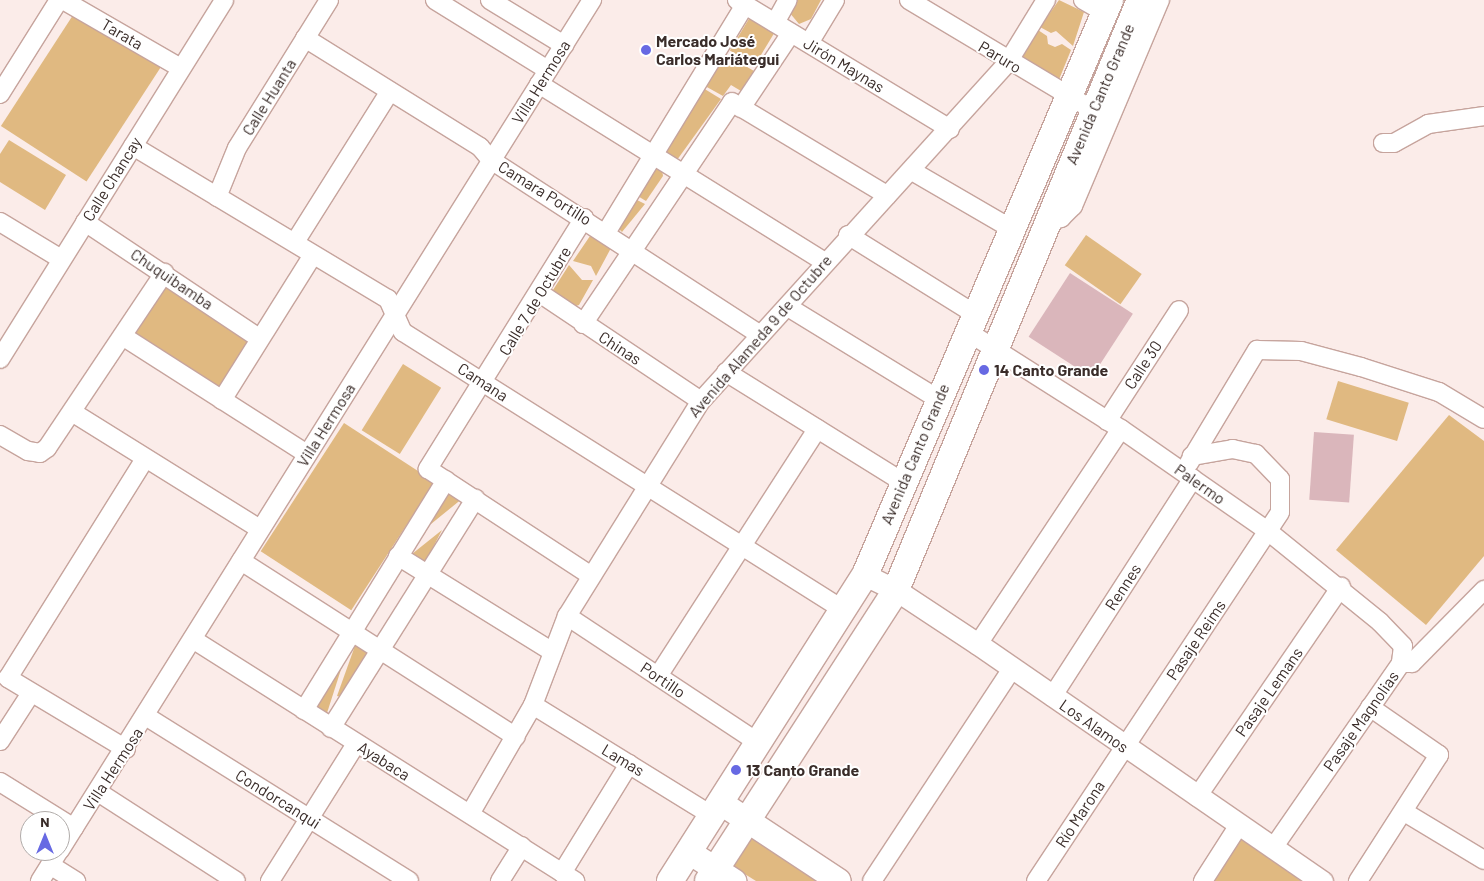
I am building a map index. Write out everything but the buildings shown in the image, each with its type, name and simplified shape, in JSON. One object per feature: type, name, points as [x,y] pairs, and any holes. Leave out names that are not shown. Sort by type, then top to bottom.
[{"type":"main road","name":"Avenida Canto Grande","points":[[720,877],[747,822],[896,590],[996,350],[1046,222],[1140,0]]},
{"type":"main road","name":"Avenida Canto Grande","points":[[670,881],[845,610],[864,576],[1066,96],[1099,4]]},
{"type":"main road","points":[[717,810],[747,822],[839,881]]},
{"type":"main road","points":[[689,852],[720,877]]},
{"type":"street","points":[[0,94],[58,0]]},
{"type":"street","name":"Tarata","points":[[63,0],[181,68]]},
{"type":"street","name":"Calle Chancay","points":[[0,359],[224,0]]},
{"type":"street","name":"Calle Huanta","points":[[217,197],[237,148],[329,0]]},
{"type":"street","points":[[435,0],[653,158],[824,261]]},
{"type":"street","points":[[490,0],[564,45]]},
{"type":"street","name":"Villa Hermosa","points":[[70,834],[147,717],[260,529],[592,0]]},
{"type":"street","points":[[775,23],[788,0]]},
{"type":"street","points":[[808,43],[835,0]]},
{"type":"street","name":"Paruro","points":[[909,0],[1008,62],[1093,110]]},
{"type":"street","name":"Avenida Alameda 9 de Octubre","points":[[470,814],[516,737],[532,705],[551,651],[567,616],[590,576],[701,402],[726,372],[788,307],[824,261],[912,171],[1008,62],[1046,0]]},
{"type":"street","points":[[1046,222],[1061,218],[1073,206],[1160,0]]},
{"type":"street","points":[[607,231],[653,158],[741,2]]},
{"type":"street","name":"Jirón Maynas","points":[[741,2],[950,129]]},
{"type":"street","points":[[741,108],[791,32]]},
{"type":"street","name":"Camara Portillo","points":[[305,38],[480,147],[491,160],[607,231],[760,335]]},
{"type":"street","points":[[295,242],[390,91]]},
{"type":"street","points":[[583,324],[681,175],[732,102],[887,195]]},
{"type":"street","points":[[1383,143],[1394,143],[1428,124],[1484,116]]},
{"type":"street","name":"Camana","points":[[133,146],[388,299],[403,332],[646,487],[845,610]]},
{"type":"street","points":[[912,171],[1010,228]]},
{"type":"street","name":"Calle 7 de Octubre","points":[[446,480],[428,469],[541,294],[584,218]]},
{"type":"street","points":[[0,222],[61,259]]},
{"type":"street","name":"Chuquibamba","points":[[85,222],[259,338]]},
{"type":"street","name":"Palermo","points":[[848,235],[972,323],[996,350],[1114,425],[1188,475],[1269,532],[1341,587],[1403,646],[1401,663]]},
{"type":"street","points":[[222,400],[259,338],[313,255]]},
{"type":"street","points":[[0,435],[40,453],[72,412],[124,337],[164,273]]},
{"type":"street","name":"Chinas","points":[[541,294],[701,402]]},
{"type":"street","points":[[788,307],[938,399]]},
{"type":"street","name":"Calle 30","points":[[978,644],[1114,425],[1179,310]]},
{"type":"street","points":[[124,337],[307,454]]},
{"type":"street","name":"Rennes","points":[[1052,697],[1188,475],[1192,456],[1257,350],[1276,348],[1353,365],[1439,392],[1484,420]]},
{"type":"street","points":[[726,372],[903,482]]},
{"type":"street","points":[[72,412],[145,460],[260,529]]},
{"type":"street","points":[[658,676],[738,544],[817,428]]},
{"type":"street","name":"Pasaje Reims","points":[[1124,747],[1269,532],[1282,496],[1280,479],[1270,464],[1256,454],[1233,449],[1192,456]]},
{"type":"street","points":[[126,749],[8,678],[145,460]]},
{"type":"street","points":[[304,710],[351,630],[446,480],[590,576]]},
{"type":"street","points":[[331,728],[475,499]]},
{"type":"street","points":[[398,556],[551,651]]},
{"type":"street","points":[[241,561],[516,737]]},
{"type":"street","name":"Los Alamos","points":[[864,576],[896,590],[978,644],[1196,797],[1322,881]]},
{"type":"street","name":"Pasaje Lemans","points":[[1196,797],[1341,587]]},
{"type":"street","name":"Pasaje Magnolias","points":[[1274,848],[1401,663],[1412,663],[1484,590]]},
{"type":"street","name":"Portillo","points":[[567,616],[759,743]]},
{"type":"street","name":"Ayabaca","points":[[194,640],[569,877]]},
{"type":"street","points":[[872,881],[1012,668]]},
{"type":"street","points":[[0,741],[32,693]]},
{"type":"street","name":"Lamas","points":[[532,705],[628,764],[717,810]]},
{"type":"street","points":[[1358,881],[1406,813],[1438,760],[1438,751],[1370,707]]},
{"type":"street","name":"Condorcanqui","points":[[147,717],[309,819],[390,876],[409,881]]},
{"type":"street","points":[[270,881],[356,744]]},
{"type":"street","name":"Río Marona","points":[[1036,881],[1124,747]]},
{"type":"street","points":[[569,877],[628,764]]},
{"type":"street","points":[[0,782],[74,828]]},
{"type":"street","points":[[98,792],[236,881]]},
{"type":"street","points":[[1406,813],[1484,860]]},
{"type":"street","points":[[1203,881],[1239,825]]},
{"type":"street","points":[[500,881],[522,846]]},
{"type":"street","name":"Villa Hermosa","points":[[40,881],[53,861]]},
{"type":"street","points":[[61,861],[76,881]]},
{"type":"shaded area","points":[[794,0],[821,0],[811,19],[799,24],[789,12]]},
{"type":"shaded area","points":[[1059,0],[1084,12],[1073,46],[1056,31],[1051,33],[1040,27]]},
{"type":"shaded area","points":[[75,12],[161,68],[86,182],[1,126]]},
{"type":"shaded area","points":[[750,17],[775,32],[755,65],[730,50]]},
{"type":"shaded area","points":[[1038,30],[1047,36],[1048,44],[1055,47],[1062,44],[1071,50],[1058,82],[1020,60]]},
{"type":"shaded area","points":[[725,54],[754,71],[741,91],[731,85],[723,96],[705,86]]},
{"type":"shaded area","points":[[703,88],[721,99],[677,160],[664,153]]},
{"type":"shaded area","points":[[9,140],[66,175],[45,210],[0,182],[0,154]]},
{"type":"shaded area","points":[[655,168],[662,169],[663,176],[646,201],[636,195]]},
{"type":"shaded area","points":[[635,199],[645,204],[622,232],[618,228]]},
{"type":"shaded area","points":[[1086,235],[1142,274],[1120,304],[1065,265]]},
{"type":"shaded area","points":[[590,236],[611,248],[596,276],[591,266],[573,261]]},
{"type":"shaded area","points":[[569,265],[582,280],[593,280],[579,305],[573,307],[554,295],[553,290]]},
{"type":"shaded area","points":[[166,281],[251,339],[215,392],[130,335]]},
{"type":"shaded area","points":[[403,364],[441,388],[400,454],[362,430]]},
{"type":"shaded area","points":[[1338,381],[1409,403],[1397,441],[1326,419]]},
{"type":"shaded area","points":[[1449,415],[1484,441],[1484,556],[1426,625],[1336,550]]},
{"type":"shaded area","points":[[344,423],[435,482],[351,610],[261,551]]},
{"type":"shaded area","points":[[449,489],[463,498],[431,524],[430,521]]},
{"type":"shaded area","points":[[442,530],[425,563],[412,554]]},
{"type":"shaded area","points":[[356,643],[369,651],[341,697],[337,696]]},
{"type":"shaded area","points":[[345,657],[327,713],[314,704]]},
{"type":"shaded area","points":[[745,834],[816,881],[756,881],[727,863]]},
{"type":"shaded area","points":[[1241,837],[1301,881],[1212,881]]},
{"type":"place","name":"Mercado José Carlos Mariátegui","points":[[646,50]]},
{"type":"place","name":"14 Canto Grande","points":[[984,370]]},
{"type":"place","name":"13 Canto Grande","points":[[736,770]]}]
